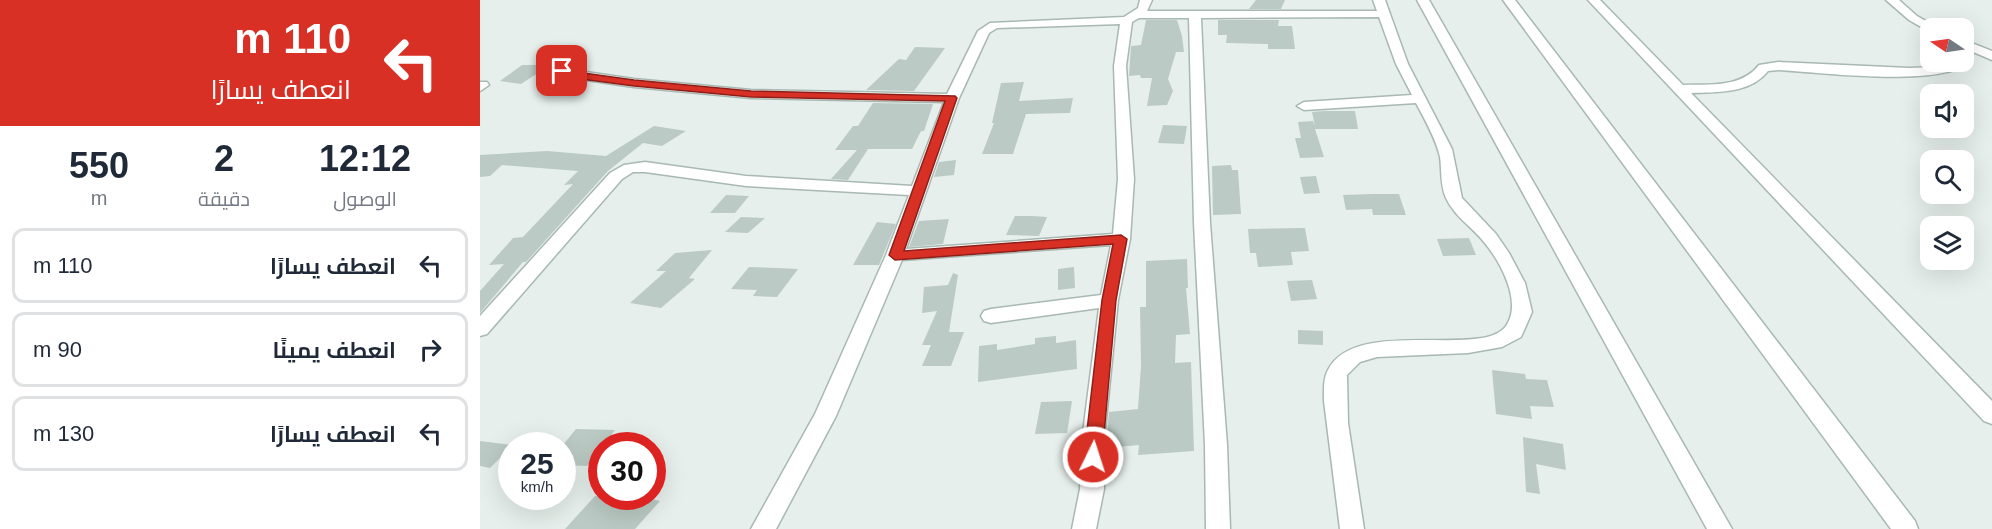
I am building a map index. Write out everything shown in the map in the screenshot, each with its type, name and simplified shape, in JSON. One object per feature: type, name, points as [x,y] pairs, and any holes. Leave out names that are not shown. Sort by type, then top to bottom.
[{"type":"street","points":[[1423,0],[1720,529]]},
{"type":"street","points":[[1509,0],[1906,529]]},
{"type":"street","points":[[1594,0],[1992,415]]},
{"type":"street","points":[[1892,0],[1920,22]]},
{"type":"street","points":[[763,529],[825,416],[895,255],[952,98],[988,26],[1136,12],[1195,14],[1381,7],[1401,62],[1439,134],[1446,153],[1454,198],[1460,208],[1492,239],[1513,276],[1522,312],[1518,326],[1510,335],[1495,341],[1460,347],[1401,346],[1368,351],[1346,361],[1341,367],[1335,383],[1336,406],[1352,529]]},
{"type":"street","points":[[1084,529],[1092,489],[1094,440],[1109,300],[1121,239],[1126,178],[1120,66],[1136,12]]},
{"type":"street","points":[[1195,14],[1202,234],[1216,445],[1218,529]]},
{"type":"street","points":[[1974,48],[1992,56]]},
{"type":"street","points":[[576,57],[563,73],[634,83],[751,94],[952,98]]},
{"type":"street","points":[[1681,89],[1747,82],[1756,79],[1764,68],[1778,66],[1896,73],[1935,72]]},
{"type":"street","points":[[1304,106],[1420,99]]},
{"type":"street","points":[[480,329],[616,176],[629,168],[645,167],[757,182],[917,192]]},
{"type":"street","points":[[895,255],[1121,239]]},
{"type":"street","points":[[991,315],[1109,300]]},
{"type":"building","points":[[1256,0],[1285,0],[1281,9],[1249,9]]},
{"type":"building","points":[[1146,20],[1177,20],[1182,36],[1184,52],[1176,52],[1168,79],[1173,91],[1167,105],[1147,106],[1152,78],[1141,78],[1140,75],[1129,76],[1131,46],[1141,45]]},
{"type":"building","points":[[1218,20],[1279,20],[1278,26],[1292,26],[1295,49],[1268,49],[1268,44],[1226,43],[1227,35],[1218,35]]},
{"type":"building","points":[[915,47],[945,48],[914,91],[866,90],[899,59],[906,60]]},
{"type":"building","points":[[522,65],[550,65],[521,84],[500,81]]},
{"type":"building","points":[[1024,82],[1019,101],[1073,98],[1070,113],[1026,114],[1013,154],[982,154],[994,123],[992,123],[1001,83]]},
{"type":"building","points":[[873,103],[933,104],[924,131],[921,131],[912,149],[868,149],[848,180],[831,179],[857,150],[835,150],[853,126],[858,126]]},
{"type":"building","points":[[1355,111],[1358,129],[1315,129],[1324,157],[1300,158],[1295,138],[1301,138],[1298,122],[1313,121],[1315,126],[1312,112]]},
{"type":"building","points":[[1163,125],[1187,126],[1184,144],[1158,143]]},
{"type":"building","points":[[654,126],[686,131],[662,146],[643,143],[608,171],[526,262],[523,262],[480,313],[480,291],[504,264],[489,265],[513,238],[523,237],[573,184],[564,185],[578,171],[502,165],[490,176],[480,177],[480,155],[547,151],[606,156]]},
{"type":"building","points":[[956,160],[954,175],[934,177],[939,162]]},
{"type":"building","points":[[1231,165],[1232,170],[1238,170],[1241,214],[1213,215],[1212,166]]},
{"type":"building","points":[[1316,176],[1320,193],[1304,194],[1300,177]]},
{"type":"building","points":[[1399,194],[1406,215],[1373,215],[1372,209],[1346,210],[1343,195]]},
{"type":"building","points":[[726,195],[749,196],[735,213],[710,213]]},
{"type":"building","points":[[1015,216],[1047,217],[1039,236],[1006,235]]},
{"type":"building","points":[[741,217],[765,218],[748,233],[725,232]]},
{"type":"building","points":[[949,219],[943,244],[909,247],[919,221]]},
{"type":"building","points":[[877,222],[896,224],[879,265],[853,265]]},
{"type":"building","points":[[1305,228],[1309,251],[1291,252],[1293,265],[1258,267],[1256,253],[1250,253],[1248,229]]},
{"type":"building","points":[[1469,238],[1476,255],[1443,256],[1437,239]]},
{"type":"building","points":[[712,250],[689,278],[695,279],[661,308],[630,303],[666,271],[656,271],[675,253]]},
{"type":"building","points":[[1187,259],[1188,288],[1186,288],[1190,334],[1176,335],[1175,363],[1191,362],[1194,451],[1138,455],[1139,445],[1106,448],[1109,412],[1138,409],[1141,366],[1140,307],[1146,307],[1146,261]]},
{"type":"building","points":[[749,267],[798,269],[777,297],[753,296],[757,290],[731,289]]},
{"type":"building","points":[[1074,267],[1075,288],[1058,290],[1058,269]]},
{"type":"building","points":[[953,273],[958,275],[949,332],[964,332],[951,366],[922,366],[931,345],[922,345],[937,311],[922,313],[924,287],[948,285]]},
{"type":"building","points":[[1312,280],[1317,299],[1291,301],[1287,281]]},
{"type":"building","points":[[1298,330],[1323,331],[1323,345],[1298,344]]},
{"type":"building","points":[[1056,336],[1056,343],[1076,340],[1077,369],[978,382],[979,346],[997,344],[997,350],[1035,344],[1035,338]]},
{"type":"building","points":[[1492,370],[1525,374],[1526,379],[1547,380],[1554,407],[1530,406],[1532,419],[1496,414]]},
{"type":"building","points":[[1072,401],[1067,433],[1035,434],[1041,402]]},
{"type":"building","points":[[576,429],[615,430],[613,432],[588,432],[587,466],[576,466],[576,432],[574,432]]},
{"type":"building","points":[[1523,437],[1563,444],[1566,470],[1536,464],[1540,494],[1526,492]]},
{"type":"building","points":[[480,441],[498,443],[498,460],[490,468],[480,466]]},
{"type":"building","points":[[588,504],[588,510],[652,510],[635,529],[565,529]]},
{"type":"route","points":[[562,71],[566,74],[634,83],[751,94],[804,97],[952,98],[895,255],[1121,239],[1109,300],[1093,457]]}]
